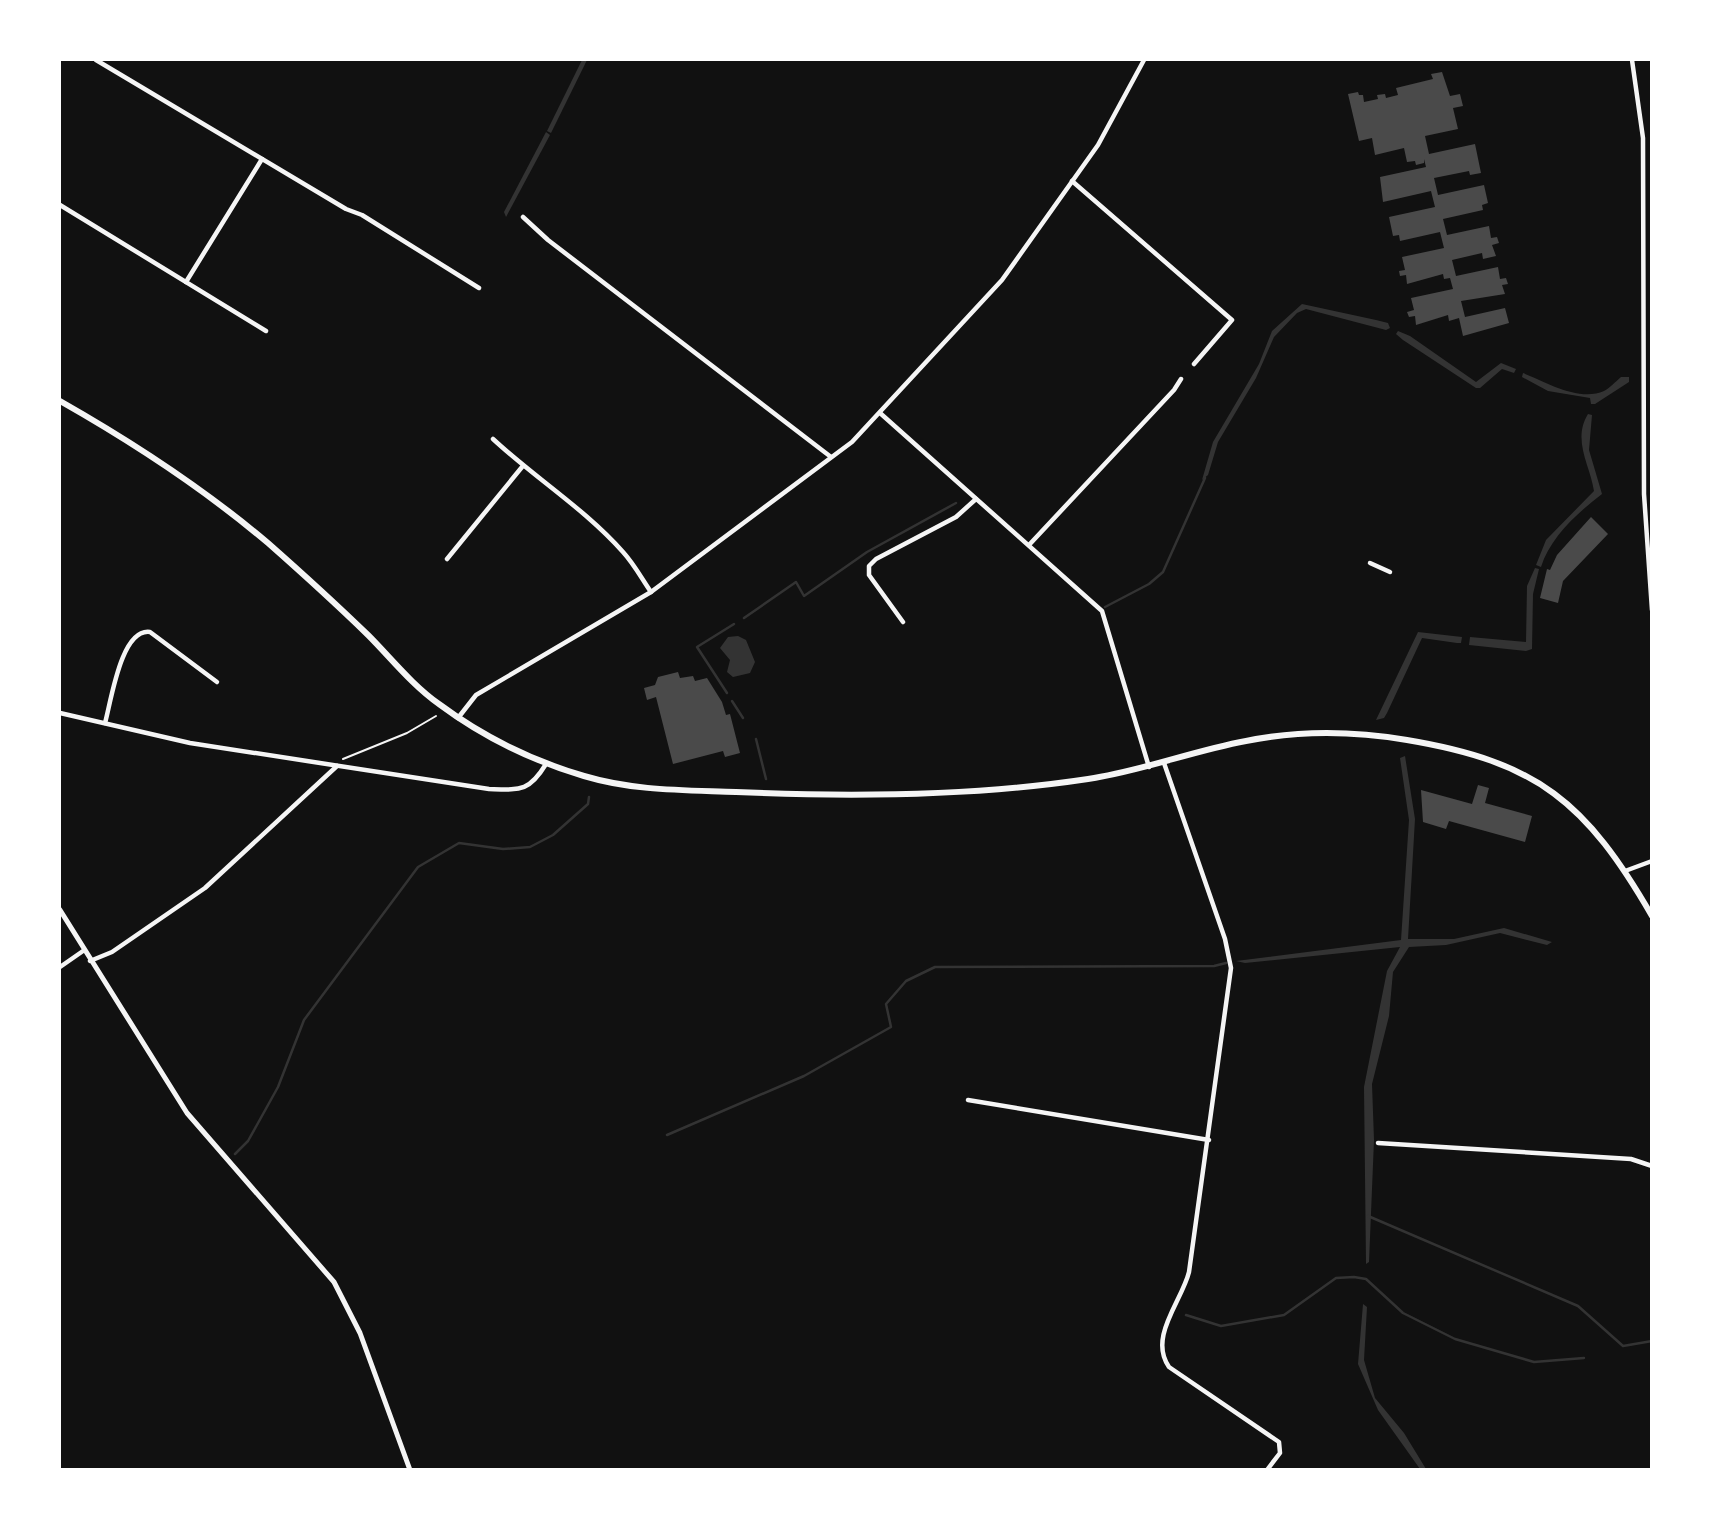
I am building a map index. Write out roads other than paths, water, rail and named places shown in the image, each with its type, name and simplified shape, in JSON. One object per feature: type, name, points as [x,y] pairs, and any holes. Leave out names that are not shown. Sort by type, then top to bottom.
[{"type":"main road","points":[[60,401],[129,440],[199,487],[331,599],[426,694],[458,718],[546,764],[596,779],[642,788],[773,794],[1020,786],[1090,779],[1149,767],[1243,741],[1313,732],[1391,737],[1445,746],[1507,765],[1549,789],[1584,820],[1625,871],[1651,916]]},
{"type":"street","points":[[96,60],[362,215],[479,289]]},
{"type":"street","points":[[458,718],[480,692],[651,592],[852,442],[1002,280],[1098,145],[1144,60]]},
{"type":"street","points":[[1632,60],[1643,138],[1644,494],[1651,610]]},
{"type":"street","points":[[186,282],[262,159]]},
{"type":"street","points":[[1072,181],[1232,320],[1194,364]]},
{"type":"street","points":[[60,205],[266,331]]},
{"type":"street","points":[[523,217],[558,248],[831,457]]},
{"type":"street","points":[[1029,545],[1174,390],[1181,379]]},
{"type":"street","points":[[880,413],[1102,611],[1149,767]]},
{"type":"street","points":[[493,439],[522,467],[590,519],[625,554],[651,592]]},
{"type":"street","points":[[447,559],[522,467]]},
{"type":"street","points":[[903,622],[869,575],[869,566],[945,521],[957,517],[975,499]]},
{"type":"street","points":[[1370,563],[1390,572]]},
{"type":"street","points":[[105,723],[121,658],[144,631],[150,632],[217,682]]},
{"type":"street","points":[[60,713],[190,743],[478,788],[517,790],[528,787],[546,764]]},
{"type":"street","points":[[1164,763],[1230,955],[1230,981],[1189,1272],[1167,1323],[1163,1355],[1169,1367],[1279,1442],[1280,1453],[1267,1469]]},
{"type":"street","points":[[90,961],[111,952],[205,888],[337,765]]},
{"type":"street","points":[[1625,871],[1651,861]]},
{"type":"street","points":[[60,910],[83,951],[187,1112],[334,1282],[360,1333],[410,1469]]},
{"type":"street","points":[[60,967],[83,951]]},
{"type":"street","points":[[968,1100],[1209,1140]]},
{"type":"street","points":[[1378,1143],[1631,1159],[1651,1166]]},
{"type":"waterway","points":[[1105,607],[1149,584],[1163,572],[1205,478]]},
{"type":"waterway","points":[[744,618],[796,582],[804,596],[867,552],[956,503]]},
{"type":"waterway","points":[[727,693],[697,647],[734,624]]},
{"type":"waterway","points":[[732,701],[743,718]]},
{"type":"waterway","points":[[756,739],[766,779]]},
{"type":"waterway","points":[[235,1154],[248,1141],[278,1087],[304,1020],[418,867],[459,843],[503,849],[530,847],[553,835],[588,804],[589,797]]},
{"type":"waterway","points":[[667,1135],[804,1076],[891,1027],[886,1004],[906,981],[935,967],[1214,966],[1226,963]]},
{"type":"waterway","points":[[1368,1216],[1578,1306],[1623,1346],[1652,1341]]},
{"type":"waterway","points":[[1186,1315],[1221,1326],[1284,1315],[1336,1278],[1354,1277],[1366,1279],[1403,1313],[1455,1339],[1534,1362],[1584,1358]]}]
